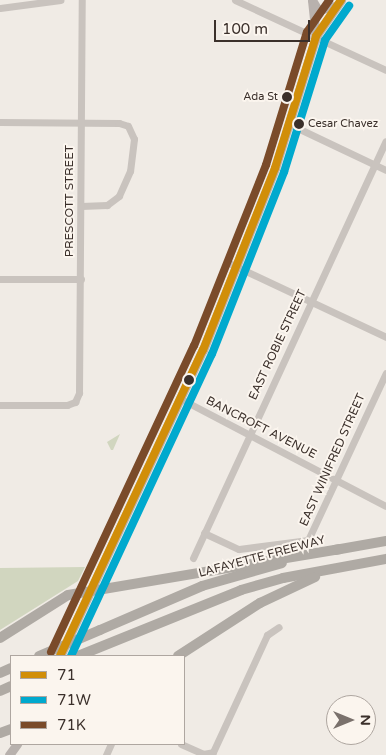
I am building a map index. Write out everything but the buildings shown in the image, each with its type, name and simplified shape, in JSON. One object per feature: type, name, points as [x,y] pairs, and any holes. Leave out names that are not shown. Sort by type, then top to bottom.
[{"type":"highway","name":"LAFAYETTE FREEWAY","points":[[41,655],[222,579],[340,549],[386,541]]},
{"type":"highway","points":[[0,638],[54,601],[90,591],[340,549]]},
{"type":"highway","points":[[80,655],[255,586],[386,559]]},
{"type":"highway","points":[[180,655],[281,592],[319,576],[386,559]]},
{"type":"main road","points":[[312,0],[316,36]]},
{"type":"main road","points":[[312,0],[318,10],[338,3]]},
{"type":"main road","points":[[60,655],[203,350],[234,265],[275,168],[275,162],[289,124],[316,36],[338,3]]},
{"type":"street","points":[[0,8],[60,0]]},
{"type":"street","name":"PRESCOTT STREET","points":[[0,405],[75,402],[80,392],[82,0]]},
{"type":"street","points":[[235,0],[386,70]]},
{"type":"street","points":[[0,122],[124,124],[131,130],[134,139],[129,178],[116,200],[107,205],[81,206]]},
{"type":"street","points":[[289,124],[386,170]]},
{"type":"street","name":"EAST ROBIE STREET","points":[[192,558],[386,141]]},
{"type":"street","points":[[234,265],[310,303],[386,337]]},
{"type":"street","points":[[0,279],[81,279]]},
{"type":"street","name":"EAST WINIFRED STREET","points":[[204,534],[239,549],[308,540],[386,373]]},
{"type":"street","name":"BANCROFT AVENUE","points":[[179,398],[386,506]]},
{"type":"street","points":[[184,745],[209,754],[217,747],[267,635],[279,627]]},
{"type":"green space","points":[[120,434],[113,450],[111,450],[107,442]]},
{"type":"green space","points":[[85,567],[78,581],[0,630],[0,568]]},
{"type":"transit line","name":"71K","points":[[51,652],[194,346],[266,165],[307,32],[329,0]]},
{"type":"transit line","name":"71","points":[[60,655],[203,350],[275,168],[316,36],[341,0]]},
{"type":"transit line","name":"71W","points":[[71,655],[212,354],[284,172],[325,40],[349,6]]},
{"type":"place","name":"Ada St","points":[[287,97]]},
{"type":"place","name":"Cesar Chavez","points":[[299,124]]}]
